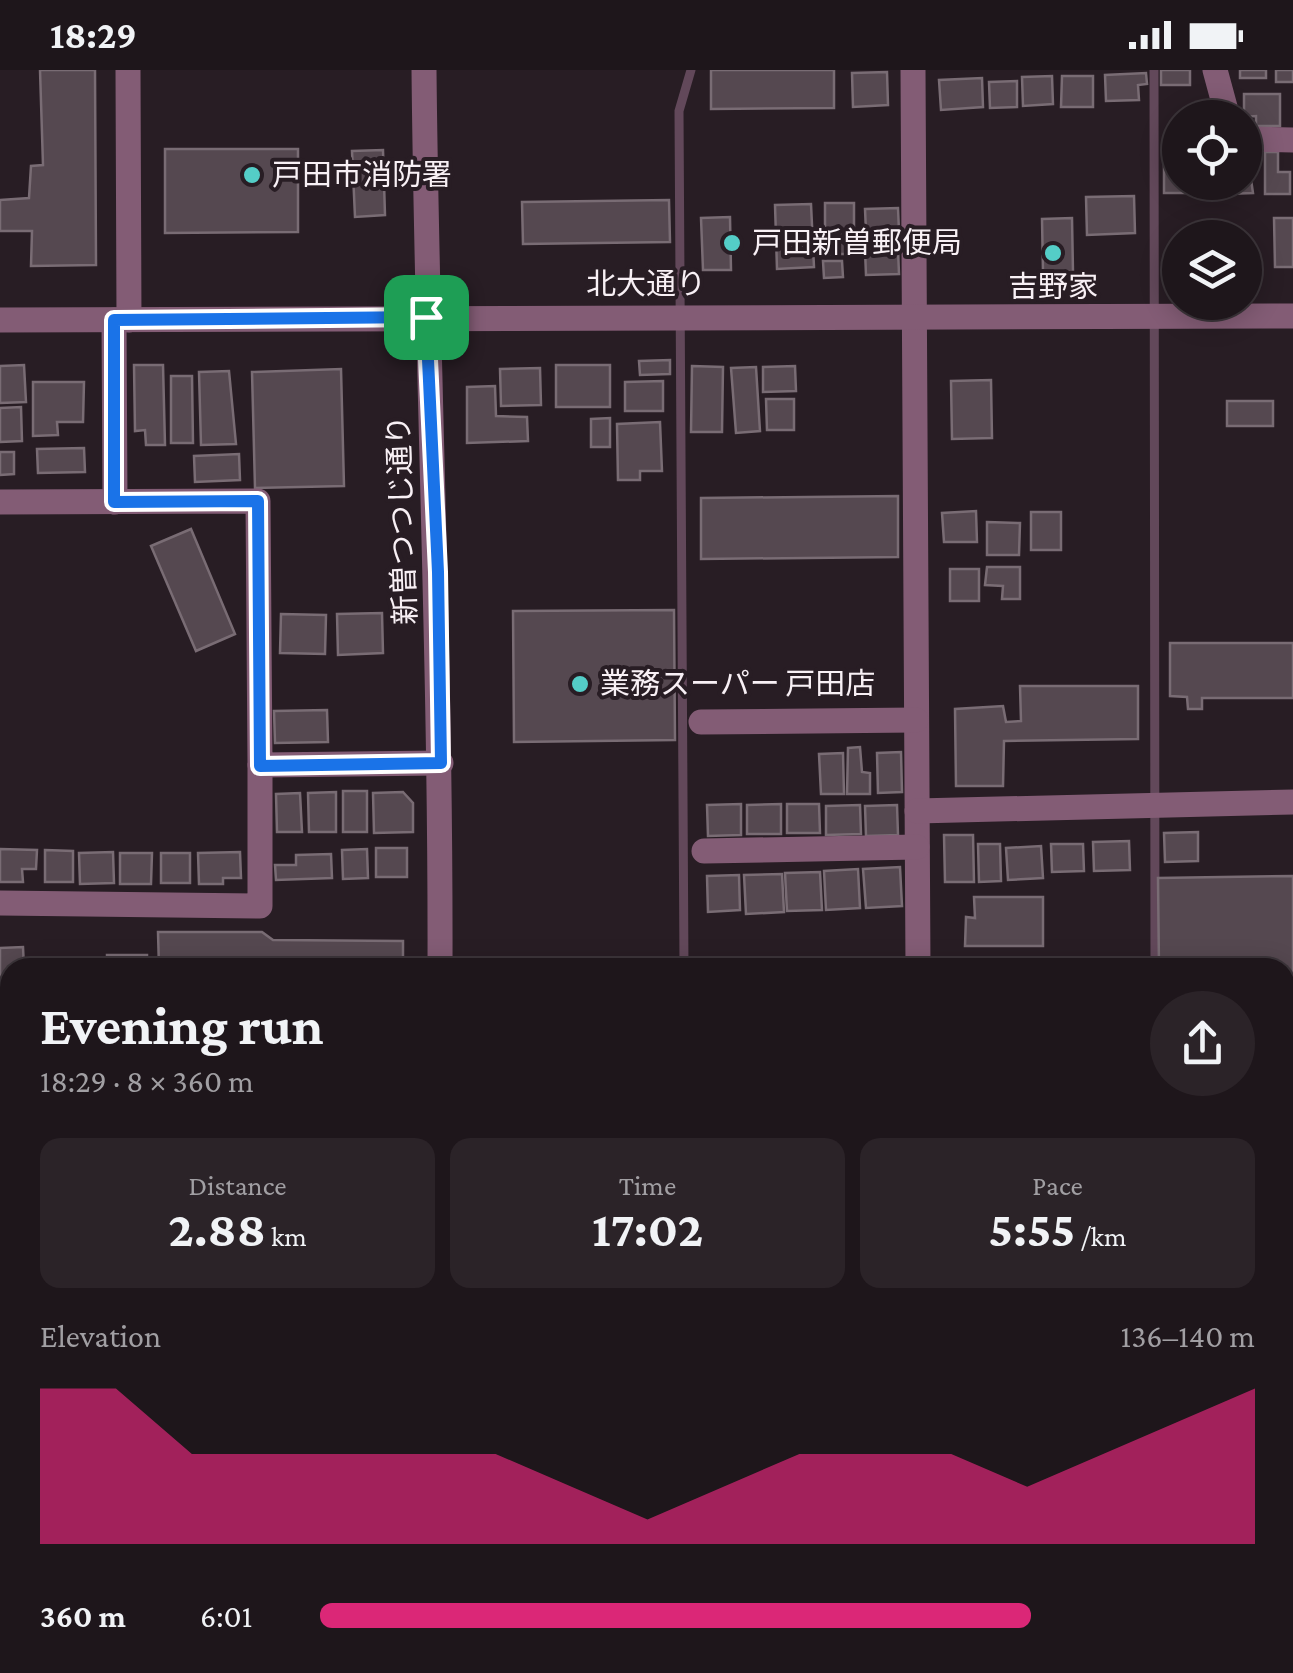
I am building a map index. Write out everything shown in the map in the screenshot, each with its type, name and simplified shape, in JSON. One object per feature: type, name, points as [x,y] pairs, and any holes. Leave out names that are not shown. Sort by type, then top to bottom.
[{"type":"street","points":[[114,502],[128,70]]},
{"type":"street","name":"新曽つつじ通り","points":[[424,70],[426,317],[438,572],[440,958]]},
{"type":"street","points":[[913,70],[918,958]]},
{"type":"street","points":[[1215,70],[1223,100]]},
{"type":"street","points":[[1262,139],[1293,140]]},
{"type":"street","name":"北大通り","points":[[0,320],[1293,316]]},
{"type":"street","points":[[0,502],[258,501],[260,906],[0,903]]},
{"type":"street","points":[[701,722],[916,720]]},
{"type":"street","points":[[260,766],[441,763]]},
{"type":"street","points":[[917,812],[1293,802]]},
{"type":"street","points":[[704,851],[917,847]]},
{"type":"building","points":[[40,70],[95,70],[96,265],[31,266],[32,231],[0,231],[0,200],[29,198],[31,166],[43,165]]},
{"type":"building","points":[[711,70],[834,70],[834,108],[711,109]]},
{"type":"building","points":[[1161,70],[1190,70],[1190,85],[1161,85]]},
{"type":"building","points":[[1240,70],[1266,70],[1266,78],[1240,78]]},
{"type":"building","points":[[1276,70],[1293,70],[1293,82],[1276,82]]},
{"type":"building","points":[[887,72],[888,105],[853,107],[852,73]]},
{"type":"building","points":[[1146,73],[1147,84],[1138,85],[1139,100],[1106,101],[1105,75]]},
{"type":"building","points":[[1052,76],[1053,104],[1023,106],[1022,77]]},
{"type":"building","points":[[1062,76],[1093,76],[1093,107],[1061,107]]},
{"type":"building","points":[[982,78],[983,107],[941,110],[939,80]]},
{"type":"building","points":[[1017,81],[1017,107],[990,108],[989,82]]},
{"type":"building","points":[[1244,94],[1280,94],[1280,126],[1262,126],[1262,100],[1244,100]]},
{"type":"building","points":[[165,149],[298,149],[298,232],[165,233]]},
{"type":"building","points":[[383,150],[385,215],[355,217],[352,151]]},
{"type":"building","points":[[1265,152],[1278,152],[1278,172],[1290,172],[1290,194],[1265,194]]},
{"type":"building","points":[[1134,196],[1135,233],[1087,235],[1086,197]]},
{"type":"building","points":[[669,200],[670,242],[523,244],[522,202]]},
{"type":"building","points":[[825,203],[854,203],[854,254],[825,254]]},
{"type":"building","points":[[811,204],[814,267],[777,269],[775,205]]},
{"type":"building","points":[[898,208],[899,231],[866,232],[865,209]]},
{"type":"building","points":[[730,217],[731,270],[703,270],[701,218]]},
{"type":"building","points":[[1072,218],[1073,272],[1043,272],[1042,219]]},
{"type":"building","points":[[1274,218],[1293,218],[1293,267],[1275,267]]},
{"type":"building","points":[[898,249],[899,274],[866,275],[865,250]]},
{"type":"building","points":[[823,261],[842,261],[843,277],[824,278]]},
{"type":"building","points":[[670,360],[670,374],[640,375],[639,361]]},
{"type":"building","points":[[24,365],[26,402],[0,403],[0,366]]},
{"type":"building","points":[[134,365],[163,365],[165,445],[146,445],[145,430],[135,431]]},
{"type":"building","points":[[556,365],[610,365],[610,407],[556,407]]},
{"type":"building","points":[[692,366],[723,367],[722,432],[691,432]]},
{"type":"building","points":[[795,366],[796,391],[763,392],[763,367]]},
{"type":"building","points":[[756,367],[760,431],[736,433],[731,368]]},
{"type":"building","points":[[540,368],[541,405],[501,406],[500,369]]},
{"type":"building","points":[[341,369],[344,486],[255,488],[252,372]]},
{"type":"building","points":[[229,371],[236,444],[201,445],[199,372]]},
{"type":"building","points":[[171,376],[192,376],[193,443],[171,443]]},
{"type":"building","points":[[991,380],[992,438],[952,439],[951,381]]},
{"type":"building","points":[[663,381],[663,411],[625,411],[625,382]]},
{"type":"building","points":[[33,382],[84,382],[83,422],[57,422],[58,435],[33,436]]},
{"type":"building","points":[[495,386],[496,416],[527,417],[528,441],[467,443],[467,387]]},
{"type":"building","points":[[766,399],[794,399],[794,430],[767,430]]},
{"type":"building","points":[[1227,401],[1273,401],[1273,426],[1227,426]]},
{"type":"building","points":[[21,407],[22,441],[0,442],[0,408]]},
{"type":"building","points":[[610,418],[610,447],[591,447],[591,419]]},
{"type":"building","points":[[660,422],[662,471],[640,471],[640,480],[618,480],[617,424]]},
{"type":"building","points":[[84,448],[85,472],[38,473],[37,449]]},
{"type":"building","points":[[0,452],[14,452],[14,474],[0,475]]},
{"type":"building","points":[[239,454],[240,480],[195,482],[194,456]]},
{"type":"building","points":[[898,496],[898,557],[701,559],[701,498]]},
{"type":"building","points":[[976,511],[977,542],[944,542],[942,513]]},
{"type":"building","points":[[1031,512],[1061,512],[1061,550],[1031,550]]},
{"type":"building","points":[[987,522],[1020,523],[1019,555],[987,555]]},
{"type":"building","points":[[191,529],[235,634],[196,651],[151,546]]},
{"type":"building","points":[[987,567],[1020,567],[1020,599],[1002,599],[1003,586],[985,585]]},
{"type":"building","points":[[950,569],[979,569],[979,601],[950,601]]},
{"type":"building","points":[[674,610],[675,740],[514,742],[513,611]]},
{"type":"building","points":[[382,613],[383,653],[338,655],[337,614]]},
{"type":"building","points":[[281,614],[326,615],[325,654],[280,653]]},
{"type":"building","points":[[1170,643],[1293,643],[1293,698],[1202,698],[1202,709],[1188,709],[1187,697],[1170,696]]},
{"type":"building","points":[[1020,686],[1138,686],[1138,739],[1004,741],[1003,786],[956,786],[955,709],[1003,706],[1006,722],[1021,721]]},
{"type":"building","points":[[327,710],[328,742],[275,743],[274,711]]},
{"type":"building","points":[[860,747],[862,772],[870,773],[870,794],[847,794],[848,748]]},
{"type":"building","points":[[901,752],[902,792],[878,793],[877,753]]},
{"type":"building","points":[[843,753],[844,794],[821,794],[819,754]]},
{"type":"building","points":[[343,791],[367,791],[367,832],[343,832]]},
{"type":"building","points":[[336,792],[336,832],[309,832],[308,793]]},
{"type":"building","points":[[403,792],[413,803],[413,832],[374,833],[373,793]]},
{"type":"building","points":[[300,793],[302,832],[277,832],[276,794]]},
{"type":"building","points":[[741,804],[741,835],[708,836],[707,805]]},
{"type":"building","points":[[781,804],[781,834],[747,834],[747,805]]},
{"type":"building","points":[[787,804],[819,804],[820,833],[787,833]]},
{"type":"building","points":[[860,805],[861,834],[826,835],[826,806]]},
{"type":"building","points":[[897,805],[898,835],[866,836],[865,806]]},
{"type":"building","points":[[1198,832],[1198,861],[1165,862],[1164,833]]},
{"type":"building","points":[[944,835],[973,835],[974,882],[945,882]]},
{"type":"building","points":[[1129,841],[1130,870],[1094,871],[1093,842]]},
{"type":"building","points":[[978,844],[1000,844],[1001,881],[979,882]]},
{"type":"building","points":[[1051,844],[1083,844],[1084,871],[1052,872]]},
{"type":"building","points":[[1041,846],[1043,878],[1008,880],[1006,848]]},
{"type":"building","points":[[376,848],[407,848],[407,877],[376,877]]},
{"type":"building","points":[[0,849],[37,850],[36,869],[22,869],[23,882],[0,882]]},
{"type":"building","points":[[367,849],[368,878],[343,879],[342,850]]},
{"type":"building","points":[[45,850],[73,851],[73,882],[45,882]]},
{"type":"building","points":[[113,852],[114,883],[80,884],[79,853]]},
{"type":"building","points":[[240,852],[241,878],[223,878],[223,884],[199,884],[198,853]]},
{"type":"building","points":[[120,853],[152,853],[151,884],[120,884]]},
{"type":"building","points":[[161,853],[190,853],[190,883],[161,883]]},
{"type":"building","points":[[331,854],[332,878],[276,880],[275,865],[296,865],[296,855]]},
{"type":"building","points":[[900,867],[902,906],[866,908],[863,869]]},
{"type":"building","points":[[858,869],[860,908],[826,910],[824,871]]},
{"type":"building","points":[[820,872],[822,910],[787,911],[785,873]]},
{"type":"building","points":[[782,874],[784,912],[746,914],[744,875]]},
{"type":"building","points":[[739,875],[740,910],[708,912],[707,876]]},
{"type":"building","points":[[1293,876],[1293,958],[1159,958],[1158,878]]},
{"type":"building","points":[[974,897],[1043,897],[1043,946],[965,946],[966,917],[975,918]]},
{"type":"building","points":[[158,932],[262,932],[273,940],[403,941],[403,958],[159,958]]},
{"type":"building","points":[[23,947],[24,958],[0,958],[0,948]]},
{"type":"building","points":[[107,955],[147,955],[147,958]]},
{"type":"waterway","points":[[684,958],[679,111],[691,70]]},
{"type":"waterway","points":[[1154,70],[1155,958]]},
{"type":"place","name":"戸田市消防署","points":[[252,175]]},
{"type":"place","name":"戸田新曽郵便局","points":[[732,243]]},
{"type":"place","name":"吉野家","points":[[1053,253]]},
{"type":"place","name":"業務スーパー 戸田店","points":[[580,684]]},
{"type":"route","points":[[426,317],[438,572],[441,763],[260,766],[258,501],[114,502],[114,320],[426,317]]}]
